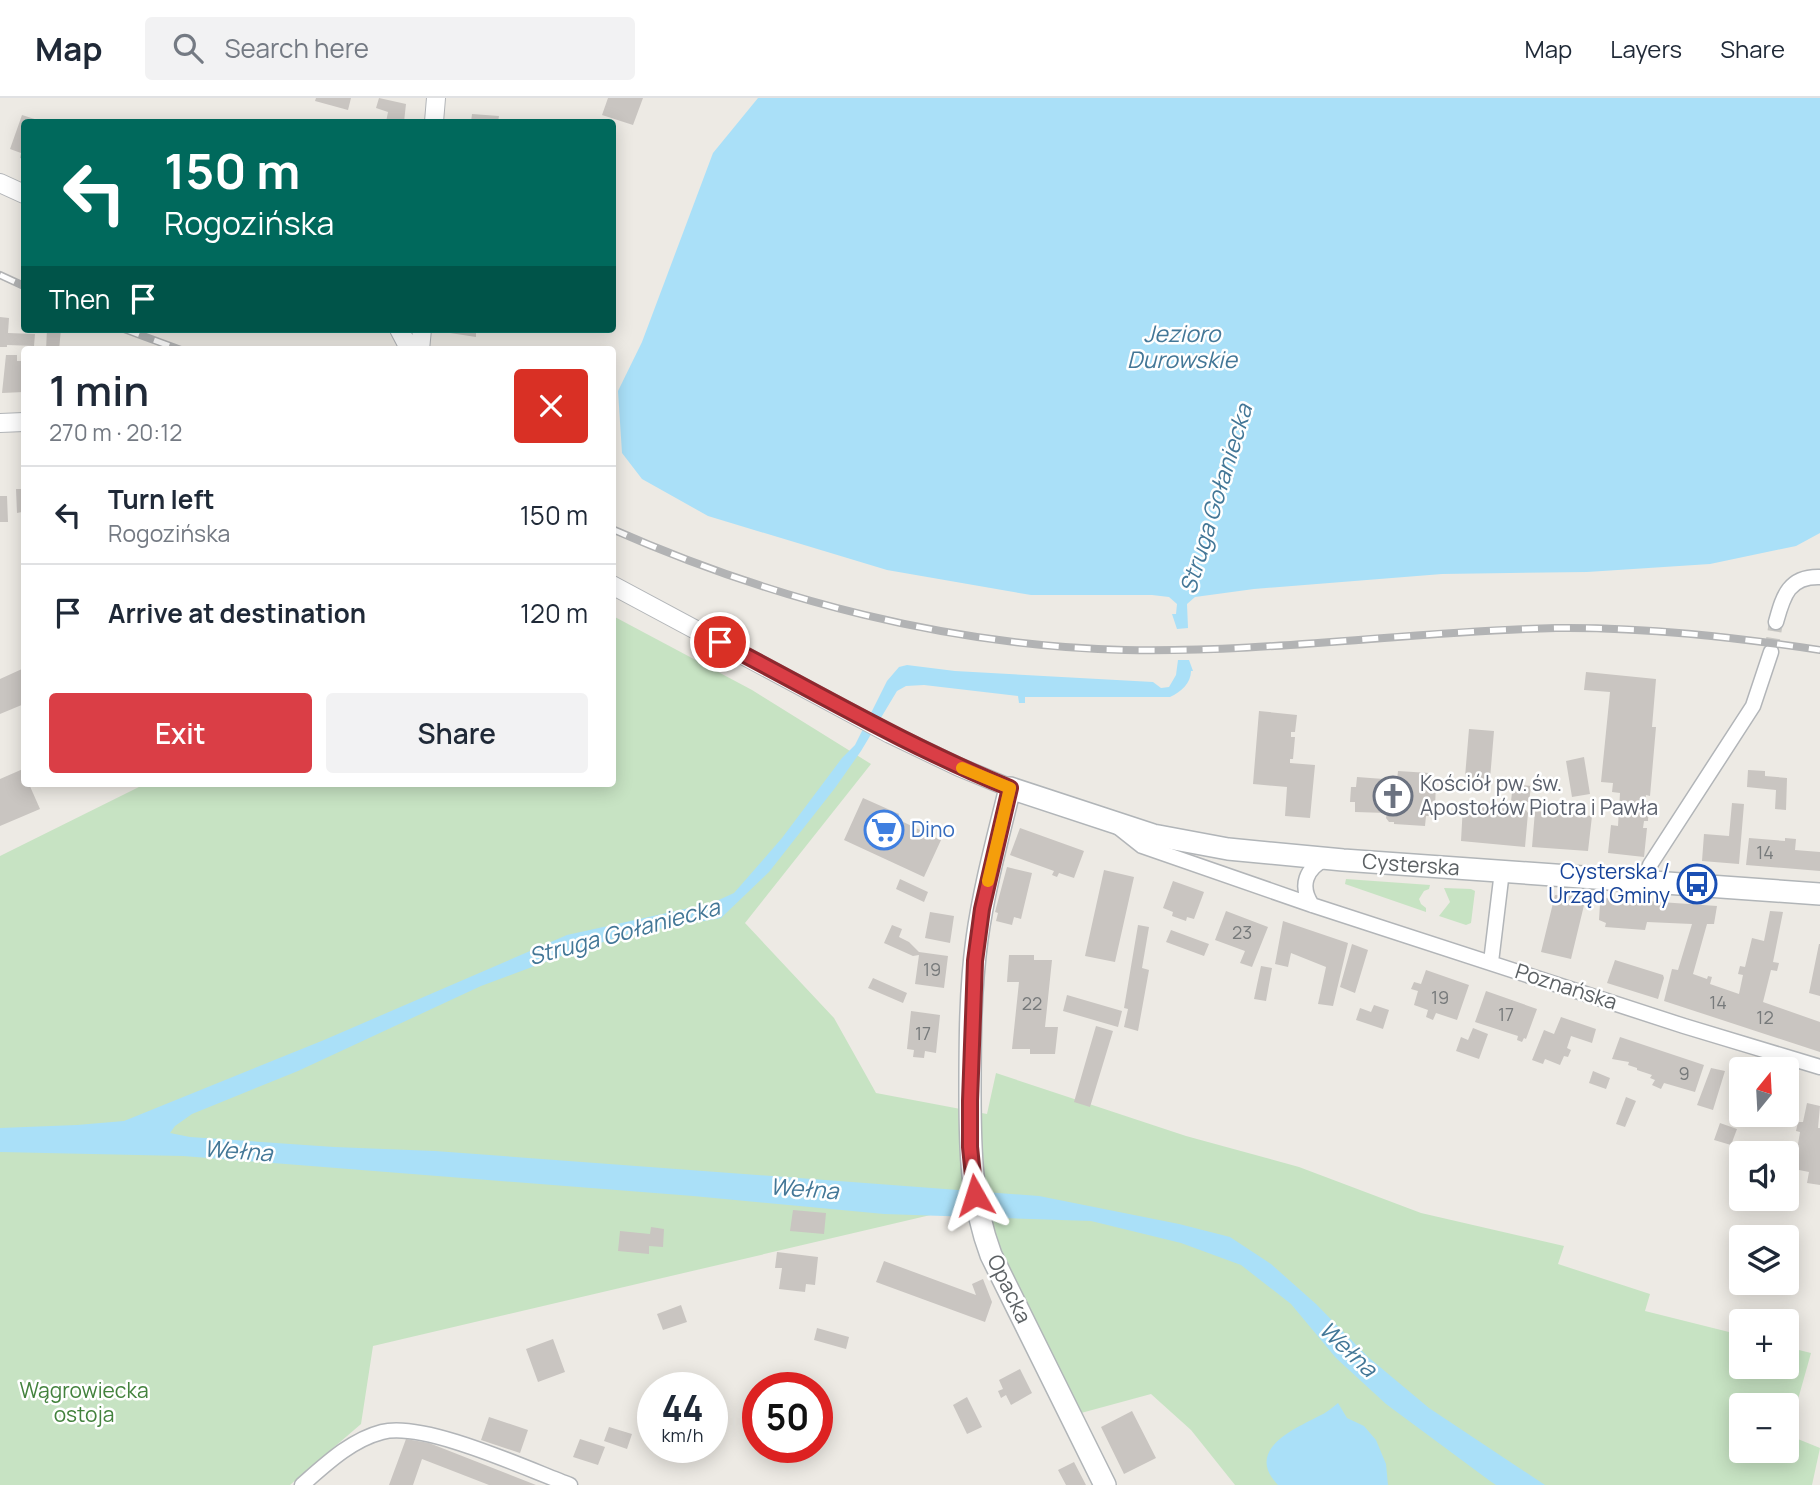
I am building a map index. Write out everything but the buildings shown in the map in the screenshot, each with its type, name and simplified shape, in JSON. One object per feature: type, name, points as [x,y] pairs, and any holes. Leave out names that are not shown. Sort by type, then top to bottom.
[{"type":"main road","name":"Cysterska","points":[[1010,788],[1153,835],[1227,849],[1326,859],[1820,894]]},
{"type":"main road","name":"Opacka","points":[[1010,788],[977,936],[972,991],[970,1147],[975,1195],[984,1237],[998,1270],[1105,1485]]},
{"type":"street","points":[[434,119],[436,98]]},
{"type":"street","points":[[0,183],[21,193]]},
{"type":"street","points":[[0,423],[21,422]]},
{"type":"street","points":[[1776,622],[1783,597],[1789,587],[1800,581],[1820,577]]},
{"type":"street","points":[[616,587],[890,734],[1010,788]]},
{"type":"street","points":[[1647,880],[1650,865],[1753,706],[1771,652]]},
{"type":"street","name":"Poznańska","points":[[1111,822],[1142,846],[1312,905],[1684,1027],[1820,1067]]},
{"type":"street","points":[[1312,905],[1306,897],[1305,878],[1316,863],[1326,859]]},
{"type":"street","points":[[1491,962],[1502,871]]},
{"type":"street","points":[[302,1485],[353,1444],[385,1431],[404,1430],[441,1437],[570,1485]]},
{"type":"green space","name":"Wągrowiecka ostoja","points":[[616,618],[752,690],[871,764],[745,923],[834,1018],[876,1093],[987,1114],[996,1073],[1186,1136],[1299,1167],[1421,1213],[1564,1246],[1558,1264],[1650,1294],[1645,1311],[1729,1332],[1729,1379],[1799,1379],[1799,1350],[1811,1353],[1799,1396],[1799,1393],[1729,1393],[1729,1463],[1799,1463],[1799,1439],[1820,1448],[1812,1485],[1235,1485],[1191,1430],[1151,1394],[1070,1416],[984,1237],[986,1202],[373,1346],[361,1424],[290,1485],[0,1485],[0,856],[139,787],[616,787]]},
{"type":"green space","points":[[1346,879],[1430,885],[1419,899],[1426,912],[1345,884]]},
{"type":"green space","points":[[1444,888],[1475,891],[1471,923],[1466,925],[1439,916],[1450,902]]},
{"type":"water","name":"Jezioro Durowskie","points":[[758,98],[1820,98],[1820,533],[1796,546],[1710,564],[1587,572],[1442,574],[1254,589],[1195,597],[1187,604],[1188,628],[1177,629],[1172,614],[1176,614],[1177,604],[1169,597],[1031,595],[887,570],[708,516],[642,479],[622,453],[618,391],[642,342],[713,153]]},
{"type":"water","points":[[1178,660],[1189,660],[1193,671],[1185,687],[1170,697],[1025,697],[1025,703],[1019,703],[1018,696],[924,685],[906,686],[897,691],[835,788],[769,872],[721,918],[628,934],[481,986],[298,1071],[192,1114],[170,1133],[190,1137],[435,1151],[1039,1196],[1230,1237],[1271,1264],[1316,1304],[1368,1357],[1429,1408],[1545,1485],[1496,1485],[1490,1481],[1386,1404],[1336,1358],[1291,1304],[1241,1265],[1181,1243],[1091,1221],[884,1214],[693,1196],[183,1156],[0,1152],[0,1128],[124,1121],[324,1040],[567,935],[712,903],[734,893],[782,838],[842,758],[855,745],[887,681],[899,667],[907,665],[955,671],[1153,682],[1161,688],[1169,687],[1176,675]]},
{"type":"water","points":[[1338,1403],[1347,1418],[1364,1426],[1376,1440],[1386,1464],[1388,1485],[1278,1485],[1269,1473],[1269,1451],[1286,1434]]},
{"type":"tunnel","points":[[1771,652],[1776,622]]},
{"type":"railway","points":[[0,275],[21,285]]},
{"type":"railway","points":[[135,333],[170,346]]},
{"type":"railway","points":[[616,531],[735,577],[863,615],[928,629],[1059,647],[1179,650],[1502,630],[1589,628],[1688,634],[1820,650]]},
{"type":"slow traffic","points":[[962,768],[1010,788],[988,881]]},
{"type":"place","name":"Kościół pw. św. Apostołów Piotra i Pawła","points":[[1393,796]]},
{"type":"place","name":"Dino","points":[[884,830]]},
{"type":"place","name":"Cysterska / Urząd Gminy","points":[[1697,884]]},
{"type":"route","points":[[720,642],[890,734],[1010,788],[982,909],[972,991],[970,1147],[975,1195]]},
{"type":"water label","name":"Struga Gołaniecka","points":[[1216,499]]},
{"type":"water label","name":"Struga Gołaniecka","points":[[624,932]]},
{"type":"water label","name":"Wełna","points":[[238,1151]]},
{"type":"water label","name":"Wełna","points":[[804,1189]]},
{"type":"water label","name":"Wełna","points":[[1348,1349]]}]
